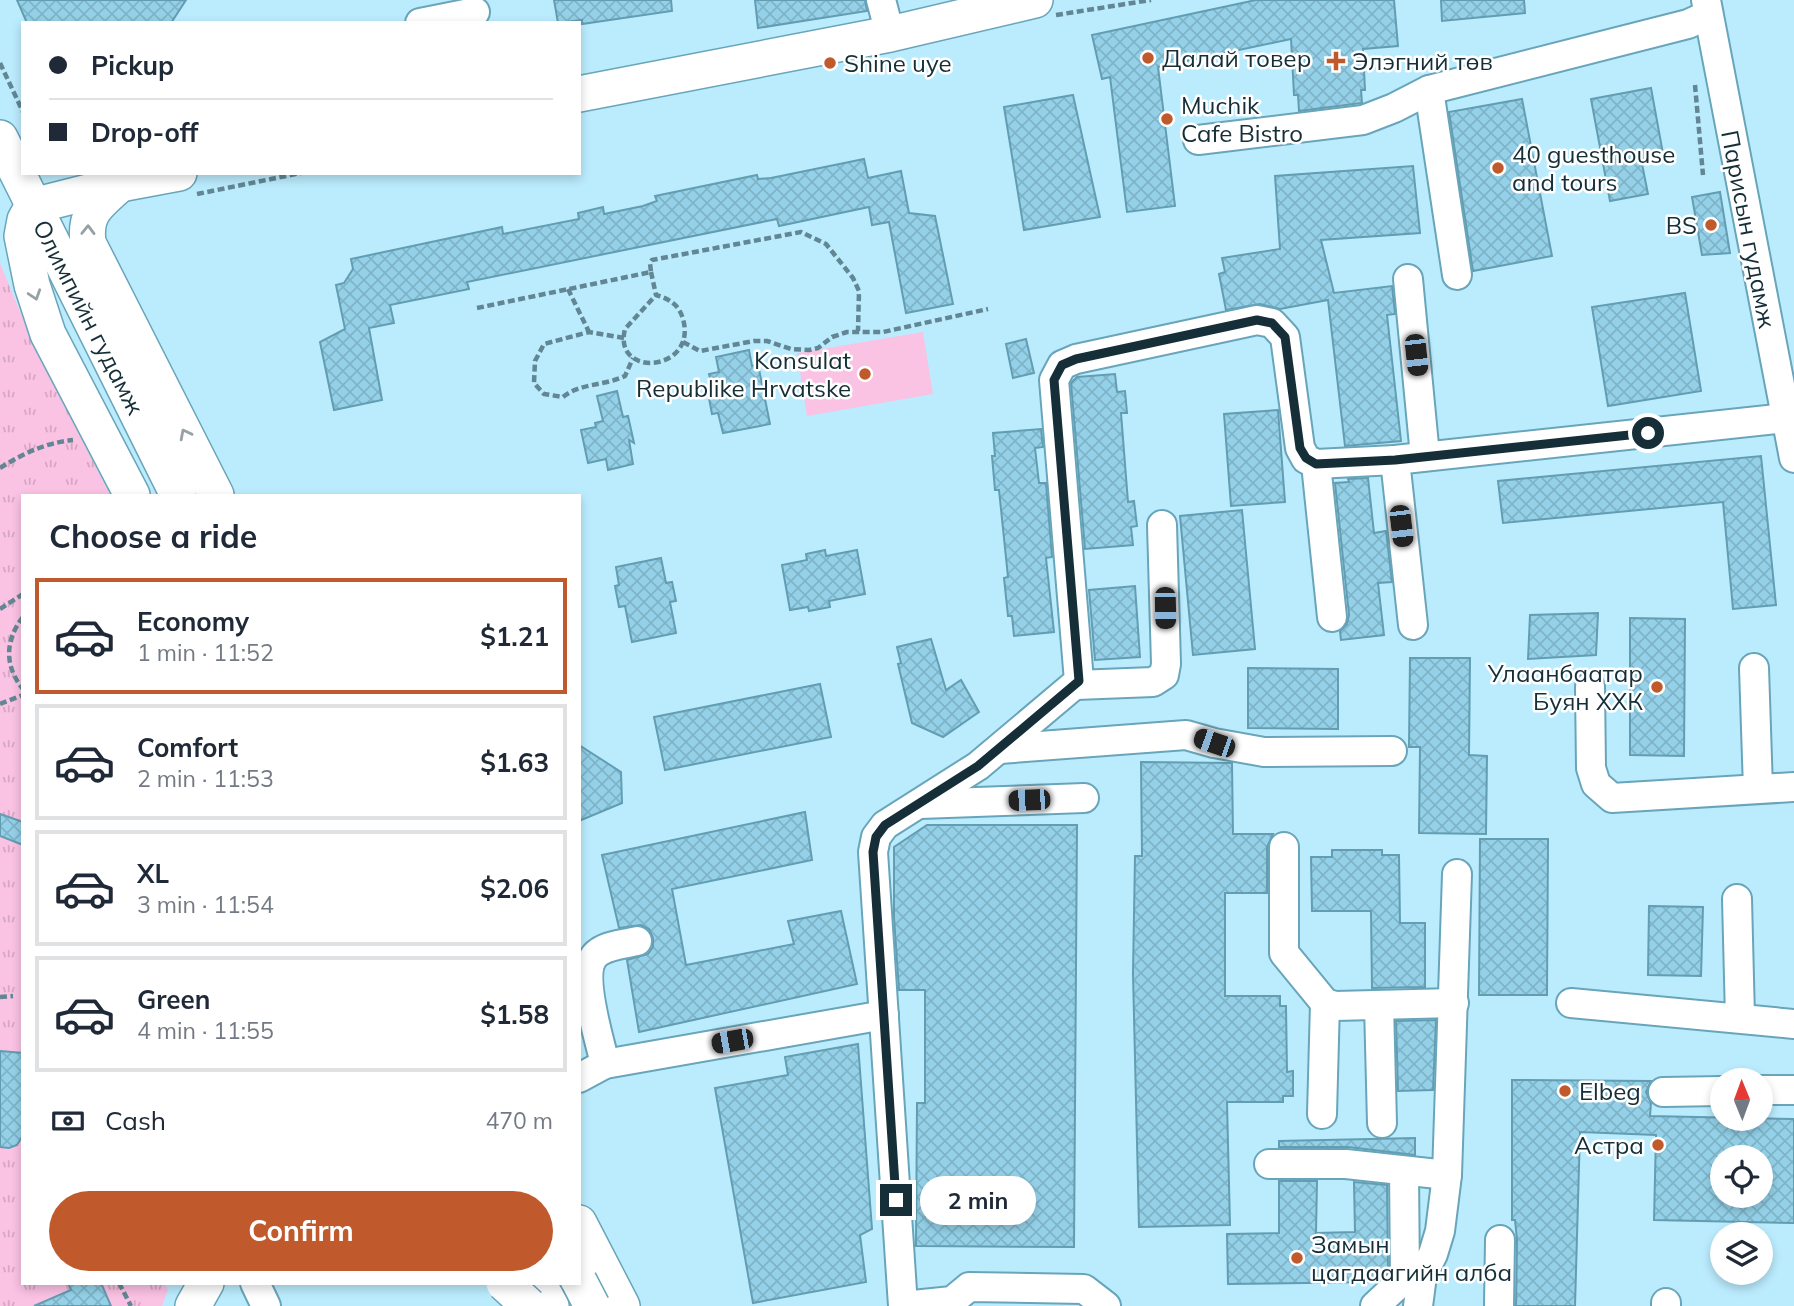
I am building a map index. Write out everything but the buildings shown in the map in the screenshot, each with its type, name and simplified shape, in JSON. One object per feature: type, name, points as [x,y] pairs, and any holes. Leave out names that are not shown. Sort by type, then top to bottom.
[{"type":"main road","points":[[581,94],[890,34],[1035,0]]},
{"type":"main road","name":"Олимпийн гудамж","points":[[0,138],[177,494]]},
{"type":"main road","points":[[120,184],[89,216],[86,227],[88,243],[215,494]]},
{"type":"main road","points":[[131,494],[48,334],[36,298],[22,236],[24,220],[33,206],[120,184],[183,185]]},
{"type":"main road","points":[[582,1257],[591,1306],[607,1306]]},
{"type":"main road","points":[[582,1257],[622,1306]]},
{"type":"main road","points":[[193,1306],[205,1285]]},
{"type":"main road","points":[[506,1285],[529,1306]]},
{"type":"main road","points":[[537,1285],[551,1306]]},
{"type":"street","points":[[881,0],[890,34]]},
{"type":"street","points":[[1198,139],[1363,120],[1429,90],[1688,24],[1707,8]]},
{"type":"street","name":"Парисын гудамж","points":[[1707,8],[1794,458]]},
{"type":"street","points":[[430,21],[475,12]]},
{"type":"street","points":[[1429,90],[1457,275]]},
{"type":"street","points":[[1408,279],[1426,456]]},
{"type":"street","points":[[1106,1306],[1081,1298],[969,1297],[903,1306],[873,852],[876,837],[885,825],[978,766],[1079,681],[1054,380],[1062,365],[1076,359],[1257,320],[1272,323],[1285,337],[1300,448],[1306,458],[1316,464],[1395,460],[1786,418]]},
{"type":"street","points":[[1395,460],[1413,625]]},
{"type":"street","points":[[1316,464],[1332,617]]},
{"type":"street","points":[[1076,685],[1153,682],[1164,675],[1166,664],[1162,525]]},
{"type":"street","points":[[1754,668],[1758,789]]},
{"type":"street","points":[[1590,687],[1591,768],[1596,784],[1612,798],[1794,787]]},
{"type":"street","points":[[1000,749],[1186,735],[1264,752],[1392,751]]},
{"type":"street","points":[[920,804],[1084,798]]},
{"type":"street","points":[[1284,847],[1284,953],[1325,1003],[1335,1006],[1454,1003]]},
{"type":"street","points":[[1375,1306],[1414,1277],[1440,1231],[1447,1175],[1457,874]]},
{"type":"street","points":[[1737,899],[1740,1018]]},
{"type":"street","points":[[605,1064],[590,997],[587,975],[590,962],[598,952],[637,941]]},
{"type":"street","points":[[1322,1114],[1325,1003]]},
{"type":"street","points":[[1570,1003],[1794,1024]]},
{"type":"street","points":[[1379,1005],[1382,1123]]},
{"type":"street","points":[[581,1078],[605,1064],[884,1014]]},
{"type":"street","points":[[1773,1090],[1794,1090]]},
{"type":"street","points":[[1663,1092],[1710,1091]]},
{"type":"street","points":[[1269,1164],[1346,1164],[1447,1175]]},
{"type":"street","points":[[1404,1171],[1418,1306]]},
{"type":"street","points":[[1499,1306],[1500,1240]]},
{"type":"street","points":[[257,1285],[266,1306]]},
{"type":"street","points":[[515,1306],[534,1285]]},
{"type":"path","points":[[0,63],[21,108]]},
{"type":"path","points":[[183,185],[281,175]]},
{"type":"path","points":[[656,295],[651,272],[652,260],[801,232],[826,244],[853,278],[859,291],[858,331]]},
{"type":"path","points":[[477,308],[651,272]]},
{"type":"path","points":[[568,289],[589,332]]},
{"type":"path","points":[[656,295],[667,298],[676,305],[684,322],[683,342],[665,362],[644,363],[628,351],[624,338],[625,329],[656,295]]},
{"type":"path","points":[[683,342],[700,351],[754,341],[767,341],[801,350],[818,348],[832,337],[858,331],[883,332],[988,309]]},
{"type":"path","points":[[624,338],[589,332],[544,344],[535,361],[532,375],[538,389],[553,397],[563,397],[575,388],[603,384],[625,376],[634,358]]},
{"type":"path","points":[[0,468],[27,451],[57,442],[78,440]]},
{"type":"path","points":[[0,609],[21,595]]},
{"type":"path","points":[[21,620],[12,632],[8,648],[9,665],[21,687]]},
{"type":"path","points":[[0,704],[21,696]]},
{"type":"path","points":[[0,997],[13,996]]},
{"type":"path","points":[[120,1285],[131,1306]]},
{"type":"green space","points":[[0,263],[30,336],[109,494],[21,494],[21,1285],[165,1285],[168,1290],[162,1306],[0,1306]]},
{"type":"green space","name":"Konsulat Republike Hrvatske","points":[[923,332],[933,394],[807,416],[797,353]]},
{"type":"place","name":"Далай товер","points":[[1148,58]]},
{"type":"place","name":"Элэгний төв","points":[[1336,61]]},
{"type":"place","name":"Shine uye","points":[[830,63]]},
{"type":"place","name":"Muchik Cafe Bistro","points":[[1167,119]]},
{"type":"place","name":"40 guesthouse and tours","points":[[1498,168]]},
{"type":"place","name":"BS","points":[[1711,225]]},
{"type":"place","name":"Konsulat Republike Hrvatske","points":[[865,374]]},
{"type":"place","name":"Улаанбаатар Буян ХХК","points":[[1657,687]]},
{"type":"place","name":"Elbeg","points":[[1565,1091]]},
{"type":"place","name":"Астра","points":[[1658,1145]]},
{"type":"place","name":"Замын цагдаагийн алба","points":[[1297,1258]]},
{"type":"route","points":[[896,1200],[873,852],[876,837],[885,825],[978,766],[1079,681],[1054,380],[1062,365],[1076,359],[1257,320],[1272,323],[1285,337],[1300,448],[1306,458],[1316,464],[1395,460],[1648,433]]}]
